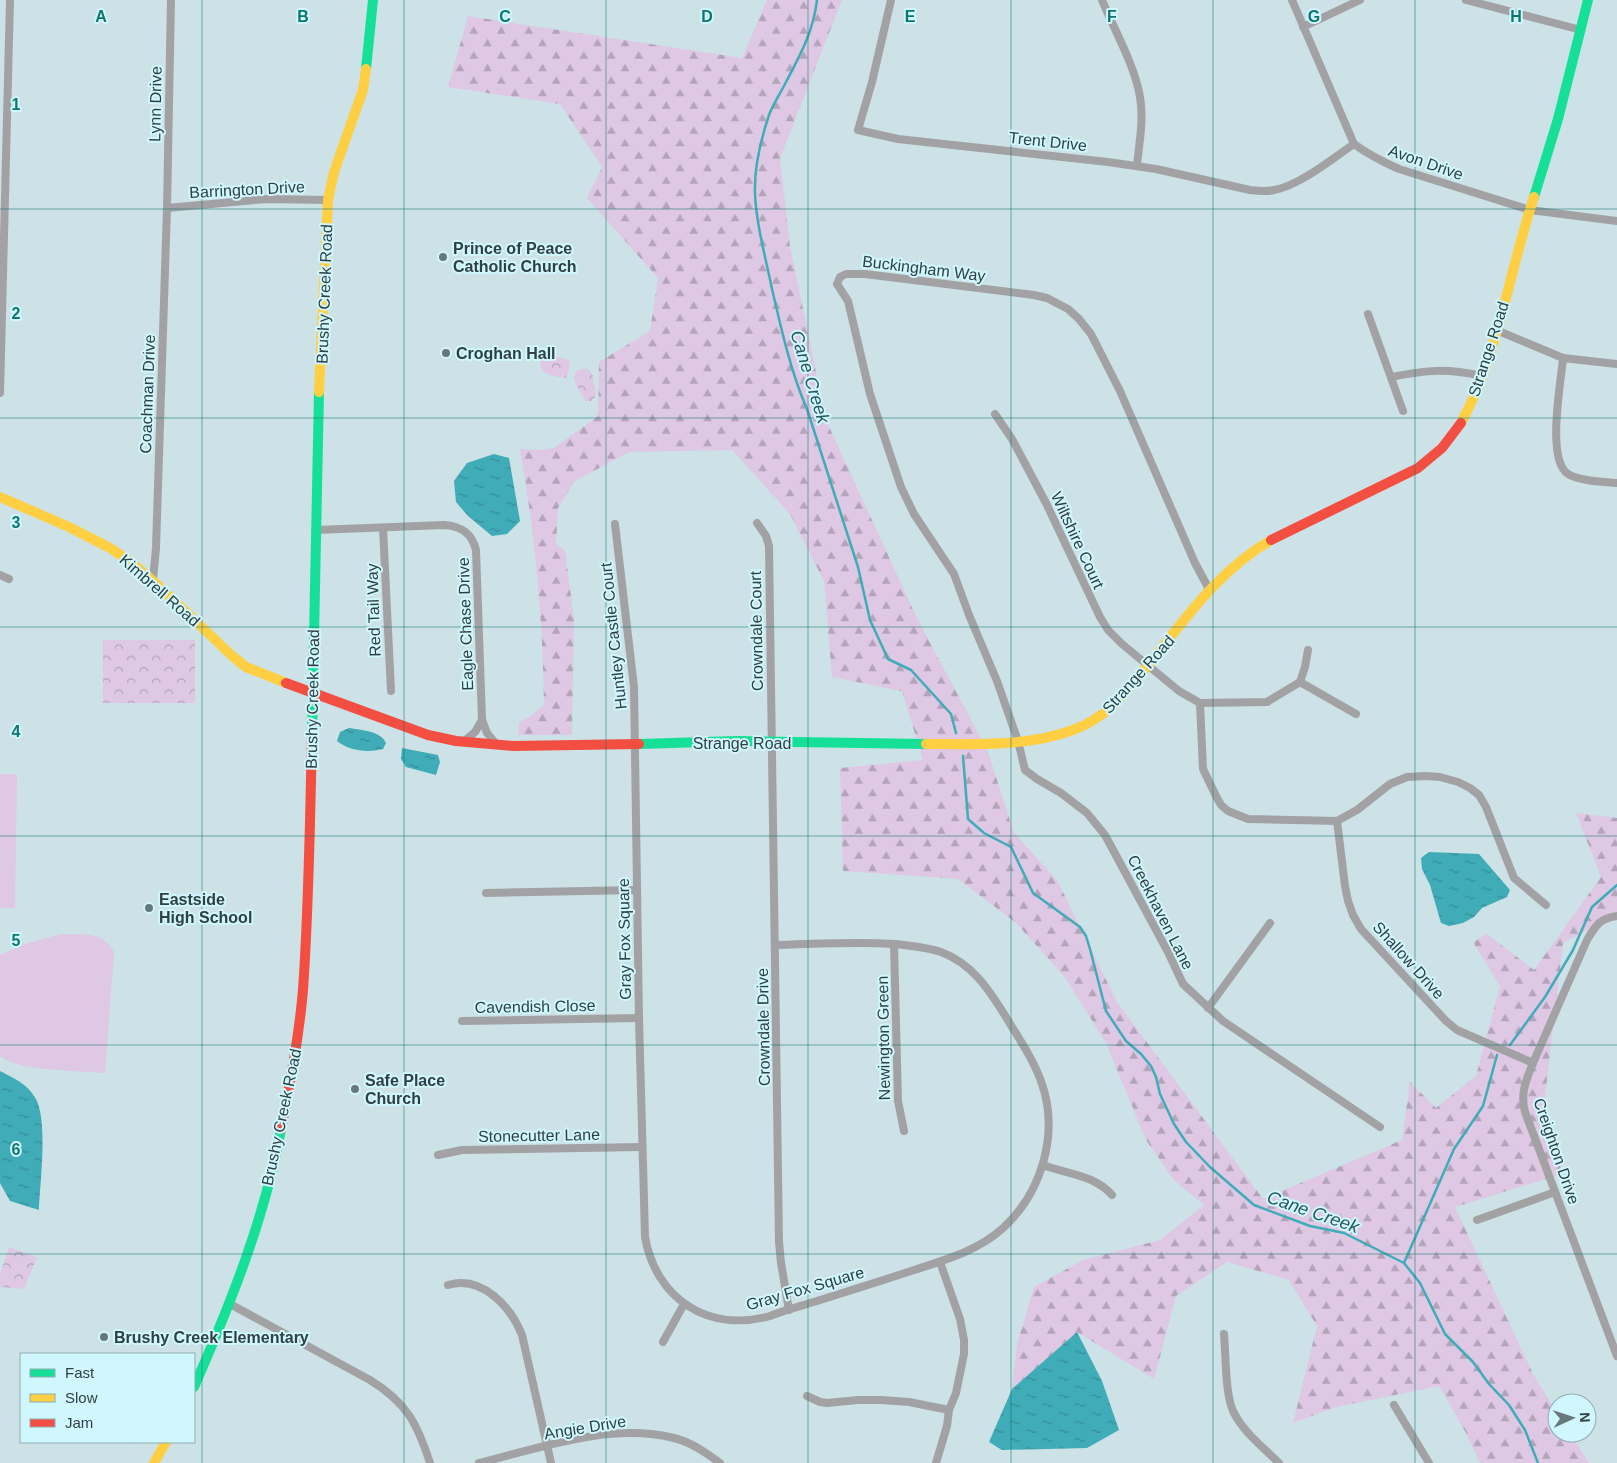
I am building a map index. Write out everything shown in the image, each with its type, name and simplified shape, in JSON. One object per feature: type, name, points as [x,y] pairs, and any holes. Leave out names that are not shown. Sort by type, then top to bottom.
[{"type":"street","points":[[0,393],[10,0]]},
{"type":"street","name":"Lynn Drive","points":[[167,208],[171,0]]},
{"type":"street","name":"Brushy Creek Road","points":[[195,1385],[230,1304],[256,1227],[279,1141],[296,1051],[305,959],[310,837],[311,693],[318,413],[328,200],[334,172],[363,90],[368,59],[373,0]]},
{"type":"street","name":"Trent Drive","points":[[891,0],[872,82],[858,130],[898,139],[1137,166],[1250,190],[1272,191],[1284,188],[1298,181],[1354,144]]},
{"type":"street","points":[[1102,0],[1136,78],[1140,96],[1141,112],[1137,166]]},
{"type":"street","points":[[1292,0],[1354,144]]},
{"type":"street","points":[[1303,27],[1360,0]]},
{"type":"street","points":[[1466,0],[1581,30]]},
{"type":"street","name":"Strange Road","points":[[311,693],[428,734],[463,742],[496,745],[636,745],[715,742],[968,744],[1018,741],[1062,733],[1093,721],[1113,705],[1233,566],[1252,551],[1428,461],[1450,439],[1462,422],[1482,376],[1496,330],[1519,244],[1554,134],[1588,0]]},
{"type":"street","name":"Avon Drive","points":[[1354,144],[1376,159],[1399,169],[1530,210],[1617,221]]},
{"type":"street","name":"Barrington Drive","points":[[167,208],[266,199],[328,200]]},
{"type":"street","name":"Coachman Drive","points":[[153,580],[167,208]]},
{"type":"street","name":"Buckingham Way","points":[[1018,741],[997,682],[954,574],[914,514],[901,487],[870,394],[848,301],[838,284],[840,277],[846,274],[865,274],[1034,295],[1047,298],[1068,309],[1085,326],[1105,359],[1195,563],[1210,591]]},
{"type":"street","points":[[1368,314],[1404,411]]},
{"type":"street","points":[[1496,330],[1564,358],[1617,364]]},
{"type":"street","points":[[1564,358],[1555,441],[1560,466],[1571,476],[1617,483]]},
{"type":"street","points":[[1391,377],[1438,370],[1460,371],[1482,376]]},
{"type":"street","name":"Wiltshire Court","points":[[995,414],[1012,439],[1046,503],[1100,617],[1116,639],[1179,691],[1200,703]]},
{"type":"street","name":"Kimbrell Road","points":[[0,497],[69,527],[110,548],[153,580],[246,667],[311,693]]},
{"type":"street","name":"Crowndale Court","points":[[757,523],[766,536],[769,546],[771,742]]},
{"type":"street","name":"Huntley Castle Court","points":[[615,524],[634,687],[636,745]]},
{"type":"street","name":"Eagle Chase Drive","points":[[316,530],[455,526],[467,532],[474,542],[477,566],[482,720],[487,733],[496,745]]},
{"type":"street","name":"Red Tail Way","points":[[384,528],[391,690]]},
{"type":"street","points":[[0,575],[9,579]]},
{"type":"street","points":[[1308,650],[1300,682],[1267,702],[1200,703],[1204,769],[1221,805],[1248,820],[1337,821],[1357,810],[1390,784],[1407,777],[1440,777],[1458,782],[1479,794],[1514,878],[1546,905]]},
{"type":"street","points":[[1300,682],[1356,714]]},
{"type":"street","points":[[463,742],[476,732],[482,720]]},
{"type":"street","name":"Creekhaven Lane","points":[[1018,741],[1026,770],[1037,779],[1062,793],[1087,813],[1105,835],[1168,952],[1183,984],[1223,1021],[1380,1127]]},
{"type":"street","name":"Crowndale Drive","points":[[771,742],[779,1242],[789,1310]]},
{"type":"street","name":"Gray Fox Square","points":[[636,745],[639,1018],[645,1237],[648,1253],[654,1268],[664,1284],[684,1304],[706,1316],[732,1320],[763,1318],[940,1262],[972,1250],[1003,1228],[1026,1201],[1043,1165],[1048,1142],[1047,1105],[1042,1084],[1028,1053],[975,973],[954,958],[928,948],[876,943],[775,945]]},
{"type":"street","name":"Shallow Drive","points":[[1337,821],[1348,901],[1361,928],[1446,1022],[1457,1030],[1533,1063]]},
{"type":"street","points":[[486,893],[637,890]]},
{"type":"street","name":"Creighton Drive","points":[[1617,916],[1598,923],[1587,940],[1533,1063],[1524,1088],[1523,1105],[1617,1356]]},
{"type":"street","points":[[1208,1008],[1270,923]]},
{"type":"street","name":"Newington Green","points":[[894,944],[898,1101],[904,1131]]},
{"type":"street","name":"Cavendish Close","points":[[462,1021],[639,1018]]},
{"type":"street","name":"Stonecutter Lane","points":[[438,1155],[462,1150],[642,1147]]},
{"type":"street","points":[[1043,1165],[1091,1180],[1108,1190],[1112,1195]]},
{"type":"street","points":[[1477,1220],[1555,1192]]},
{"type":"street","points":[[936,1463],[962,1368],[964,1340],[960,1319],[940,1262]]},
{"type":"street","points":[[448,1285],[467,1284],[488,1292],[500,1301],[514,1319],[522,1335],[551,1463]]},
{"type":"street","points":[[230,1304],[370,1380],[390,1394],[405,1408],[414,1421],[423,1440],[430,1463]]},
{"type":"street","points":[[663,1342],[684,1304]]},
{"type":"street","points":[[1224,1334],[1232,1409],[1252,1437],[1279,1463]]},
{"type":"street","points":[[807,1396],[827,1403],[881,1400],[909,1402],[949,1410]]},
{"type":"street","points":[[1394,1405],[1429,1463]]},
{"type":"street","name":"Angie Drive","points":[[479,1463],[547,1446],[608,1435],[640,1434],[658,1435],[683,1441],[720,1463]]},
{"type":"street","points":[[154,1463],[165,1443]]},
{"type":"green space","points":[[767,0],[842,0],[780,158],[790,246],[826,420],[916,616],[988,752],[1014,833],[1057,880],[1117,1002],[1263,1199],[1402,1140],[1410,1082],[1436,1108],[1476,1076],[1500,986],[1473,942],[1487,934],[1534,970],[1601,877],[1576,813],[1617,818],[1617,915],[1563,943],[1544,1105],[1562,1174],[1455,1207],[1533,1374],[1547,1397],[1547,1443],[1576,1443],[1589,1463],[1480,1463],[1466,1433],[1439,1386],[1336,1407],[1293,1423],[1317,1326],[1289,1280],[1227,1262],[1176,1296],[1154,1379],[1077,1332],[1012,1389],[1017,1344],[1034,1287],[1083,1260],[1160,1240],[1204,1205],[1174,1180],[1146,1140],[1106,1043],[1064,976],[1015,922],[958,879],[843,871],[840,768],[923,760],[902,691],[832,677],[824,581],[790,514],[732,450],[629,452],[575,481],[558,508],[556,544],[565,551],[574,619],[572,735],[518,735],[519,722],[531,716],[544,705],[537,577],[520,449],[542,450],[554,448],[598,416],[599,362],[650,331],[658,278],[587,198],[602,167],[560,104],[448,87],[468,16],[742,58]]},
{"type":"green space","points":[[554,353],[558,357],[569,360],[570,365],[566,378],[545,373],[541,367],[540,362],[547,355]]},
{"type":"green space","points":[[587,368],[593,376],[596,396],[591,401],[585,401],[574,377],[576,371]]},
{"type":"green space","points":[[103,640],[195,640],[195,703],[103,703]]},
{"type":"green space","points":[[0,774],[17,774],[15,908],[0,908]]},
{"type":"green space","points":[[61,934],[85,934],[98,937],[104,940],[114,952],[105,1073],[65,1071],[20,1065],[0,1056],[0,955],[25,944]]},
{"type":"green space","points":[[9,1247],[37,1257],[24,1289],[0,1287],[0,1275]]},
{"type":"water","points":[[494,454],[509,458],[520,521],[507,534],[492,536],[468,516],[456,502],[454,481],[467,463]]},
{"type":"water","points":[[349,728],[380,736],[386,743],[383,749],[359,750],[347,747],[337,741],[340,732]]},
{"type":"water","points":[[402,748],[438,755],[440,762],[436,775],[406,767],[401,759]]},
{"type":"water","points":[[1429,852],[1479,854],[1510,890],[1507,897],[1482,908],[1474,917],[1463,923],[1449,926],[1441,923],[1430,885],[1422,869],[1421,858]]},
{"type":"water","points":[[0,1071],[19,1081],[27,1088],[39,1106],[42,1134],[42,1168],[39,1210],[10,1201],[0,1183]]},
{"type":"water","points":[[1077,1332],[1102,1381],[1119,1430],[1087,1448],[1002,1450],[989,1442],[1012,1389]]},
{"type":"waterway","name":"Cane Creek","points":[[817,0],[805,44],[771,111],[761,143],[755,183],[759,229],[787,350],[858,567],[870,620],[888,659],[911,670],[951,714],[956,733]]},
{"type":"waterway","name":"Cane Creek","points":[[963,756],[968,819],[984,833],[1011,847],[1033,893],[1080,927],[1086,936],[1106,1011],[1126,1041],[1151,1066],[1160,1094],[1174,1124],[1186,1142],[1210,1167],[1254,1205],[1310,1226],[1344,1233],[1404,1263],[1420,1283],[1445,1334],[1473,1362],[1489,1384],[1509,1405],[1525,1430],[1538,1463]]},
{"type":"waterway","points":[[1510,1045],[1545,997],[1573,950],[1592,907],[1617,885]]},
{"type":"waterway","points":[[1404,1263],[1454,1149],[1483,1106],[1497,1055]]},
{"type":"traffic: fast","points":[[366,69],[373,0]]},
{"type":"traffic: fast","points":[[1534,197],[1558,119],[1588,0]]},
{"type":"traffic: fast","points":[[312,734],[319,392]]},
{"type":"traffic: fast","points":[[639,744],[738,741],[926,744]]},
{"type":"traffic: fast","points":[[195,1385],[221,1325],[245,1261],[266,1195],[281,1129]]},
{"type":"traffic: slow","points":[[319,392],[328,200],[334,172],[363,90],[366,69]]},
{"type":"traffic: slow","points":[[1461,423],[1485,369],[1534,197]]},
{"type":"traffic: slow","points":[[0,497],[69,527],[110,548],[131,562],[161,588],[246,667],[286,683]]},
{"type":"traffic: slow","points":[[926,744],[1019,742],[1055,735],[1085,725],[1116,703],[1219,580],[1235,565],[1271,540]]},
{"type":"traffic: slow","points":[[154,1463],[165,1443]]},
{"type":"traffic: jam","points":[[1271,540],[1418,468],[1442,448],[1461,423]]},
{"type":"traffic: jam","points":[[286,683],[428,735],[456,741],[513,746],[639,744]]},
{"type":"traffic: jam","points":[[281,1129],[297,1043],[303,990],[308,894],[312,734]]},
{"type":"place","name":"Prince of Peace Catholic Church","points":[[443,257]]},
{"type":"place","name":"Croghan Hall","points":[[446,353]]},
{"type":"place","name":"Eastside High School","points":[[149,908]]},
{"type":"place","name":"Safe Place Church","points":[[355,1089]]},
{"type":"place","name":"Brushy Creek Elementary","points":[[104,1337]]}]
